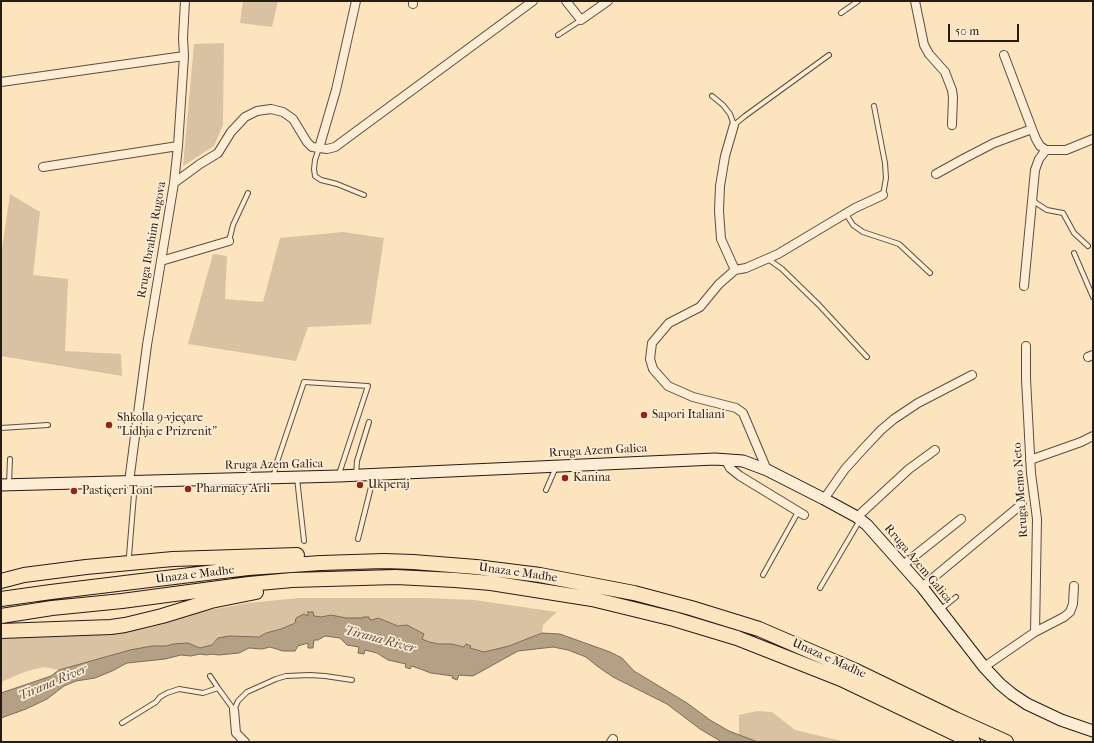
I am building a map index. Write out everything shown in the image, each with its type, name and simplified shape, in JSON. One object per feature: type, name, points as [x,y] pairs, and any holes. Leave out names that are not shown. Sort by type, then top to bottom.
[{"type":"highway","points":[[1,581],[24,575],[86,567],[173,559],[361,553],[461,559],[489,563],[500,566],[506,570]]},
{"type":"highway","name":"Unaza e Madhe","points":[[1,599],[248,568],[321,563],[384,561],[506,570],[634,593],[691,608],[759,629],[854,670],[1006,742]]},
{"type":"highway","name":"Unaza e Madhe","points":[[1,616],[52,608],[122,601],[257,583],[335,578],[396,577],[491,583],[592,599],[674,619],[737,638],[841,679],[973,742]]},
{"type":"highway","points":[[1,631],[111,627],[125,625],[229,597],[290,588],[390,585],[442,586],[494,590],[520,588]]},
{"type":"main road","name":"Rruga Azem Galica","points":[[5,484],[356,476],[557,465],[724,459],[743,461],[767,470],[858,518],[871,529],[922,587],[1000,684],[1027,704],[1061,720],[1093,731]]},
{"type":"street","name":"Rruga Ibrahim Rugova","points":[[132,482],[147,345],[174,183],[184,56],[183,38],[185,1]]},
{"type":"street","points":[[319,148],[336,90],[356,1]]},
{"type":"street","points":[[174,183],[218,152],[231,132],[245,117],[257,111],[272,110],[283,112],[293,119],[307,142],[312,147],[327,149],[335,147],[534,1]]},
{"type":"street","points":[[566,1],[581,20],[608,1]]},
{"type":"street","points":[[915,1],[924,45],[929,54],[945,72],[952,90],[952,125]]},
{"type":"street","points":[[1004,55],[1036,140],[1040,146],[1046,150],[1066,150],[1093,139]]},
{"type":"street","points":[[1,82],[184,56]]},
{"type":"street","points":[[734,125],[725,156],[720,186],[719,212],[721,239],[735,270]]},
{"type":"street","points":[[936,174],[988,146],[1032,129]]},
{"type":"street","points":[[43,167],[178,146]]},
{"type":"street","points":[[1024,286],[1035,170],[1039,159],[1046,150]]},
{"type":"street","points":[[767,470],[743,413],[736,408],[693,397],[668,386],[652,369],[650,359],[652,343],[669,324],[700,307],[719,284],[735,270],[746,268],[768,259],[846,214],[883,195]]},
{"type":"street","points":[[161,261],[229,241]]},
{"type":"street","name":"Rruga Memo Neto","points":[[1026,346],[1030,460],[1032,491],[1037,519],[1035,632]]},
{"type":"street","points":[[824,499],[846,469],[864,448],[894,419],[918,402],[972,376]]},
{"type":"street","points":[[1030,460],[1093,436]]},
{"type":"street","points":[[858,518],[909,469],[935,450]]},
{"type":"street","points":[[724,459],[730,468],[740,476],[801,514]]},
{"type":"street","points":[[922,587],[1022,504]]},
{"type":"street","points":[[903,565],[961,520]]},
{"type":"street","points":[[984,666],[1035,632],[1064,617],[1070,612],[1073,604],[1074,586]]},
{"type":"street","points":[[234,710],[236,733],[244,742]]},
{"type":"lane","points":[[841,13],[858,1]]},
{"type":"lane","points":[[558,35],[581,20]]},
{"type":"lane","points":[[712,96],[724,105],[730,114],[734,125],[829,55]]},
{"type":"lane","points":[[874,106],[886,171],[886,185],[883,195]]},
{"type":"lane","points":[[319,148],[315,160],[315,176],[320,180],[337,184],[364,195]]},
{"type":"lane","points":[[229,241],[233,225],[248,193]]},
{"type":"lane","points":[[1032,200],[1047,210],[1063,213],[1074,233],[1088,246]]},
{"type":"lane","points":[[846,214],[853,225],[863,232],[899,244],[930,273]]},
{"type":"lane","points":[[1074,253],[1093,297]]},
{"type":"lane","points":[[768,259],[782,269],[819,305],[867,357]]},
{"type":"lane","points":[[274,478],[275,468],[304,382],[368,386],[339,476]]},
{"type":"lane","points":[[356,476],[357,461],[369,422]]},
{"type":"lane","points":[[1,428],[48,425]]},
{"type":"lane","points":[[5,484],[10,459]]},
{"type":"lane","points":[[546,490],[557,465]]},
{"type":"lane","points":[[358,539],[374,475]]},
{"type":"lane","points":[[297,477],[304,541]]},
{"type":"lane","points":[[129,556],[132,482]]},
{"type":"lane","points":[[763,575],[801,514]]},
{"type":"lane","points":[[820,588],[858,518]]},
{"type":"lane","points":[[940,610],[956,597]]},
{"type":"lane","points":[[234,710],[238,701],[247,692],[286,676],[310,675],[352,680]]},
{"type":"lane","points":[[210,676],[234,710]]},
{"type":"lane","points":[[122,723],[156,702],[160,697],[167,693],[179,689],[203,693],[218,688]]},
{"type":"shaded area","points":[[243,1],[278,1],[272,27],[240,23]]},
{"type":"shaded area","points":[[224,43],[223,125],[214,146],[183,166],[194,44]]},
{"type":"shaded area","points":[[10,194],[40,212],[33,275],[68,279],[65,351],[121,354],[122,376],[1,356],[1,256]]},
{"type":"shaded area","points":[[343,232],[384,238],[371,324],[308,327],[296,361],[188,344],[213,254],[227,256],[225,299],[263,302],[280,238]]},
{"type":"shaded area","points":[[299,598],[426,598],[474,600],[557,612],[543,625],[542,633],[509,646],[484,652],[470,648],[466,644],[465,647],[429,642],[422,639],[424,634],[407,625],[398,626],[378,618],[372,620],[363,617],[346,618],[331,615],[321,617],[313,616],[313,612],[308,612],[308,616],[281,629],[266,633],[259,637],[229,636],[218,638],[212,645],[200,648],[188,643],[152,646],[122,652],[59,670],[44,667],[27,671],[1,682],[1,639],[125,632],[155,626],[204,611],[248,603]]},
{"type":"shaded area","points":[[757,711],[772,712],[795,730],[846,742],[758,742],[739,735],[739,715]]},
{"type":"water","name":"Tirana River","points":[[308,612],[313,612],[314,616],[321,617],[331,615],[346,618],[369,617],[369,619],[372,620],[378,618],[398,626],[407,625],[424,634],[422,639],[429,642],[452,644],[464,647],[466,644],[471,646],[470,648],[484,652],[509,646],[542,633],[560,634],[610,652],[622,658],[634,671],[687,703],[710,720],[729,731],[758,742],[722,742],[700,729],[667,704],[613,677],[586,657],[568,650],[553,647],[518,651],[473,676],[459,675],[457,680],[452,678],[453,676],[431,673],[412,666],[410,669],[405,667],[406,664],[388,660],[377,653],[365,650],[364,654],[358,653],[359,647],[347,645],[340,638],[325,636],[318,640],[314,640],[313,648],[308,648],[308,643],[298,646],[295,651],[283,651],[270,647],[262,649],[249,648],[239,653],[219,655],[200,654],[191,656],[181,655],[165,659],[127,663],[95,678],[76,681],[64,686],[47,699],[26,709],[1,718],[1,693],[51,676],[59,670],[130,650],[152,646],[188,643],[200,648],[212,645],[218,638],[229,636],[259,637],[295,623],[296,618],[304,614],[308,616]]},
{"type":"place","name":"Sapori Italiani","points":[[644,415]]},
{"type":"place","name":"Shkolla 9-vjeçare \"Lidhja e Prizrenit\"","points":[[109,425]]},
{"type":"place","name":"Kanina","points":[[565,478]]},
{"type":"place","name":"Ukperaj","points":[[360,485]]},
{"type":"place","name":"Pharmacy Arli","points":[[188,489]]},
{"type":"place","name":"Pastiçeri Toni","points":[[74,491]]}]
